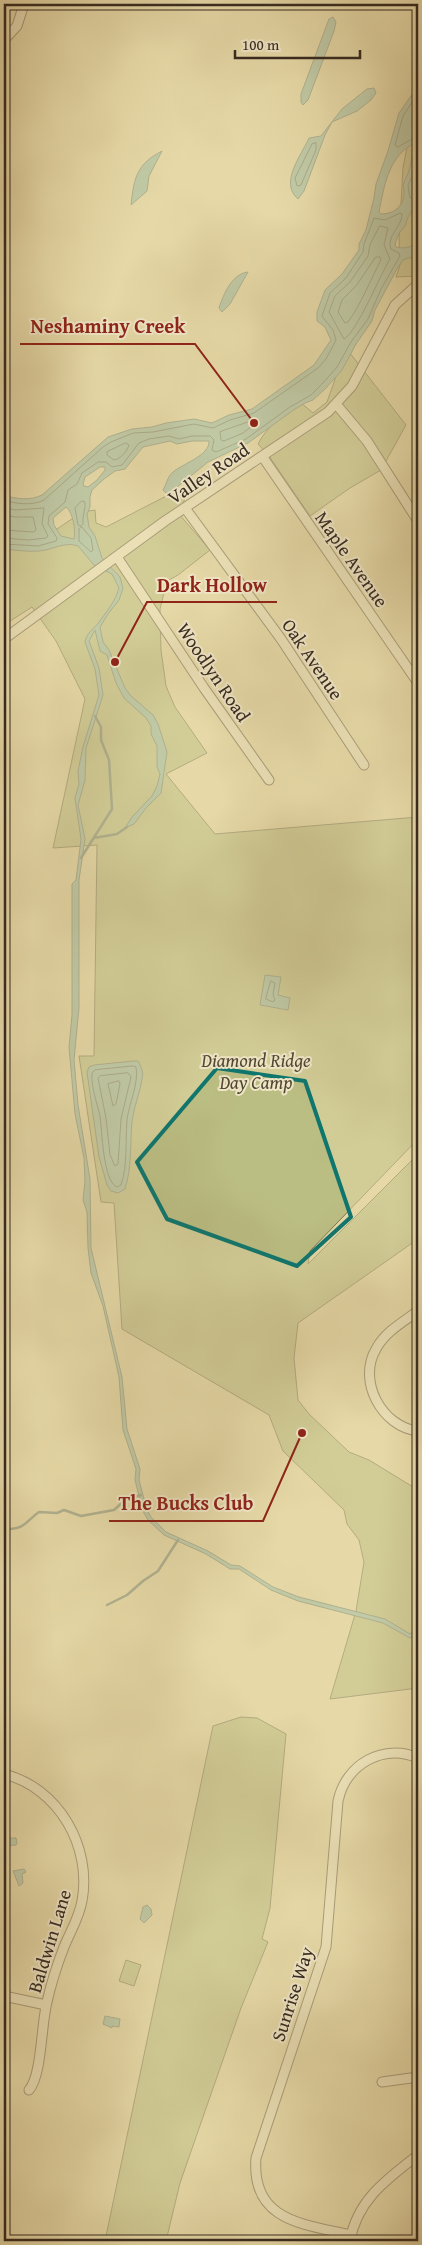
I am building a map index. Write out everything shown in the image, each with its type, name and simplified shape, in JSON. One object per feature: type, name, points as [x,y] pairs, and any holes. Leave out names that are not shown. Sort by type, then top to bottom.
[{"type":"street","points":[[4,40],[17,26],[24,4]]},
{"type":"street","name":"Valley Road","points":[[4,639],[185,508],[336,404],[361,371],[388,315],[395,305],[418,284]]},
{"type":"street","points":[[336,404],[367,441],[418,521]]},
{"type":"street","name":"Maple Avenue","points":[[262,456],[416,680]]},
{"type":"street","name":"Oak Avenue","points":[[185,508],[270,624],[364,765]]},
{"type":"street","name":"Woodlyn Road","points":[[114,560],[269,780]]},
{"type":"street","points":[[418,1311],[385,1336],[373,1354],[370,1374],[374,1397],[384,1413],[396,1423],[418,1431]]},
{"type":"street","name":"Sunrise Way","points":[[418,1758],[393,1753],[374,1757],[358,1766],[343,1786],[338,1801],[326,1947],[256,2158],[255,2170],[259,2189],[275,2212],[290,2221],[350,2238],[356,2220],[371,2194],[418,2155]]},
{"type":"street","name":"Baldwin Lane","points":[[4,1774],[31,1785],[56,1806],[73,1833],[81,1859],[83,1881],[82,1903],[59,1959],[46,2005],[37,2076],[29,2090]]},
{"type":"street","points":[[4,1996],[46,2005]]},
{"type":"street","points":[[382,2082],[418,2077]]},
{"type":"highlighted area","points":[[217,1068],[305,1081],[351,1217],[297,1266],[167,1219],[137,1162]]},
{"type":"green space","points":[[418,103],[418,280],[417,276],[396,277],[400,265],[399,239],[403,168]]},
{"type":"green space","points":[[346,348],[406,425],[381,470],[350,488],[310,516],[269,456],[258,444],[271,426],[300,402],[313,413],[327,402]]},
{"type":"green space","name":"Diamond Ridge Day Camp","points":[[176,491],[187,493],[179,514],[210,550],[178,575],[167,581],[160,609],[161,650],[166,686],[175,707],[207,753],[166,774],[215,834],[418,817],[418,1139],[310,1251],[308,1264],[418,1154],[418,1239],[298,1323],[294,1358],[298,1400],[309,1414],[349,1452],[369,1460],[418,1490],[418,1688],[330,1699],[356,1611],[364,1562],[359,1540],[347,1524],[344,1510],[283,1451],[269,1415],[122,1329],[114,1203],[101,1202],[79,1056],[94,1056],[97,845],[53,848],[85,699],[56,641],[32,607],[4,625],[4,539],[54,531],[82,512],[95,510],[96,523],[106,527]]},
{"type":"green space","points":[[241,1717],[257,1718],[286,1734],[270,1908],[262,1939],[268,1942],[241,2008],[180,2183],[166,2241],[105,2241],[213,1726]]},
{"type":"green space","points":[[126,1960],[141,1965],[134,1986],[119,1981]]},
{"type":"water","points":[[333,17],[336,22],[334,31],[308,100],[303,105],[301,94],[329,19]]},
{"type":"water","points":[[418,86],[418,200],[405,226],[399,233],[395,244],[396,247],[405,248],[418,241],[418,255],[403,260],[398,267],[375,310],[372,321],[356,344],[342,370],[313,400],[292,411],[248,443],[208,462],[171,492],[166,493],[163,490],[168,478],[176,470],[205,451],[209,441],[192,441],[177,444],[170,441],[143,447],[125,469],[115,471],[92,490],[90,507],[87,514],[89,527],[95,536],[102,558],[120,577],[123,588],[119,600],[100,627],[103,642],[109,650],[125,688],[131,696],[153,715],[167,752],[161,793],[134,824],[125,828],[132,817],[152,796],[157,786],[160,774],[157,767],[157,746],[151,734],[151,726],[146,718],[124,698],[116,683],[107,655],[100,651],[95,630],[89,641],[99,668],[103,695],[86,748],[85,780],[78,805],[85,839],[79,880],[79,1008],[74,1060],[78,1105],[90,1179],[91,1248],[122,1377],[127,1429],[140,1469],[139,1480],[147,1510],[151,1517],[166,1532],[208,1551],[231,1565],[240,1566],[273,1587],[299,1597],[385,1619],[410,1634],[418,1627],[418,1633],[410,1638],[383,1623],[298,1601],[271,1590],[239,1569],[230,1569],[206,1554],[164,1535],[148,1520],[143,1511],[135,1480],[136,1469],[123,1430],[119,1377],[103,1306],[91,1273],[87,1212],[83,1200],[85,1181],[84,1158],[75,1114],[69,1047],[72,1015],[72,884],[76,880],[81,839],[75,798],[79,784],[78,771],[83,747],[99,695],[95,669],[85,642],[89,633],[110,606],[119,588],[112,574],[94,565],[78,546],[59,546],[35,551],[4,549],[4,495],[23,499],[42,495],[108,437],[132,429],[194,419],[212,423],[229,415],[252,409],[314,365],[331,340],[325,327],[317,321],[317,312],[325,290],[342,274],[359,250],[359,244],[366,230],[376,184],[399,113]],"holes":[[[411,145],[414,148],[409,171],[403,185],[403,201],[393,212],[381,214],[379,212],[388,174],[397,158]],[[100,467],[105,467],[105,470],[97,480],[88,487],[83,484],[85,477]],[[66,507],[73,522],[74,539],[61,536],[54,525],[53,518]]]},
{"type":"water","points":[[374,88],[376,93],[371,100],[357,111],[332,122],[325,135],[304,191],[298,199],[293,193],[291,177],[293,169],[309,138],[321,136],[342,109],[367,89]]},
{"type":"water","points":[[162,151],[149,176],[147,191],[131,205],[138,172],[147,161]]},
{"type":"water","points":[[248,272],[230,304],[222,312],[219,308],[229,285],[237,276]]},
{"type":"water","points":[[265,975],[281,977],[278,995],[290,998],[288,1010],[260,1005]]},
{"type":"water","points":[[138,1061],[143,1077],[132,1121],[130,1164],[127,1181],[125,1189],[118,1193],[111,1191],[107,1185],[99,1157],[87,1072],[89,1067],[94,1065]]},
{"type":"water","points":[[4,1838],[16,1838],[17,1843],[16,1845],[4,1846]]},
{"type":"water","points":[[24,1869],[26,1872],[22,1874],[23,1883],[19,1886],[13,1871]]},
{"type":"water","points":[[147,1905],[151,1909],[152,1915],[144,1923],[140,1919],[143,1907]]},
{"type":"water","points":[[105,2016],[120,2019],[119,2027],[112,2026],[112,2028],[103,2024]]},
{"type":"waterway","points":[[81,858],[112,809],[109,760],[101,740],[101,727],[95,716]]},
{"type":"waterway","points":[[94,838],[117,834],[127,827]]},
{"type":"waterway","points":[[9,1529],[23,1526],[39,1512],[57,1513],[64,1510],[81,1516],[114,1510],[125,1500],[141,1495]]},
{"type":"waterway","points":[[107,1605],[127,1595],[158,1571],[178,1540]]},
{"type":"place","name":"Neshaminy Creek","points":[[254,423]]},
{"type":"place","name":"Dark Hollow","points":[[115,662]]},
{"type":"place","name":"The Bucks Club","points":[[302,1433]]}]
